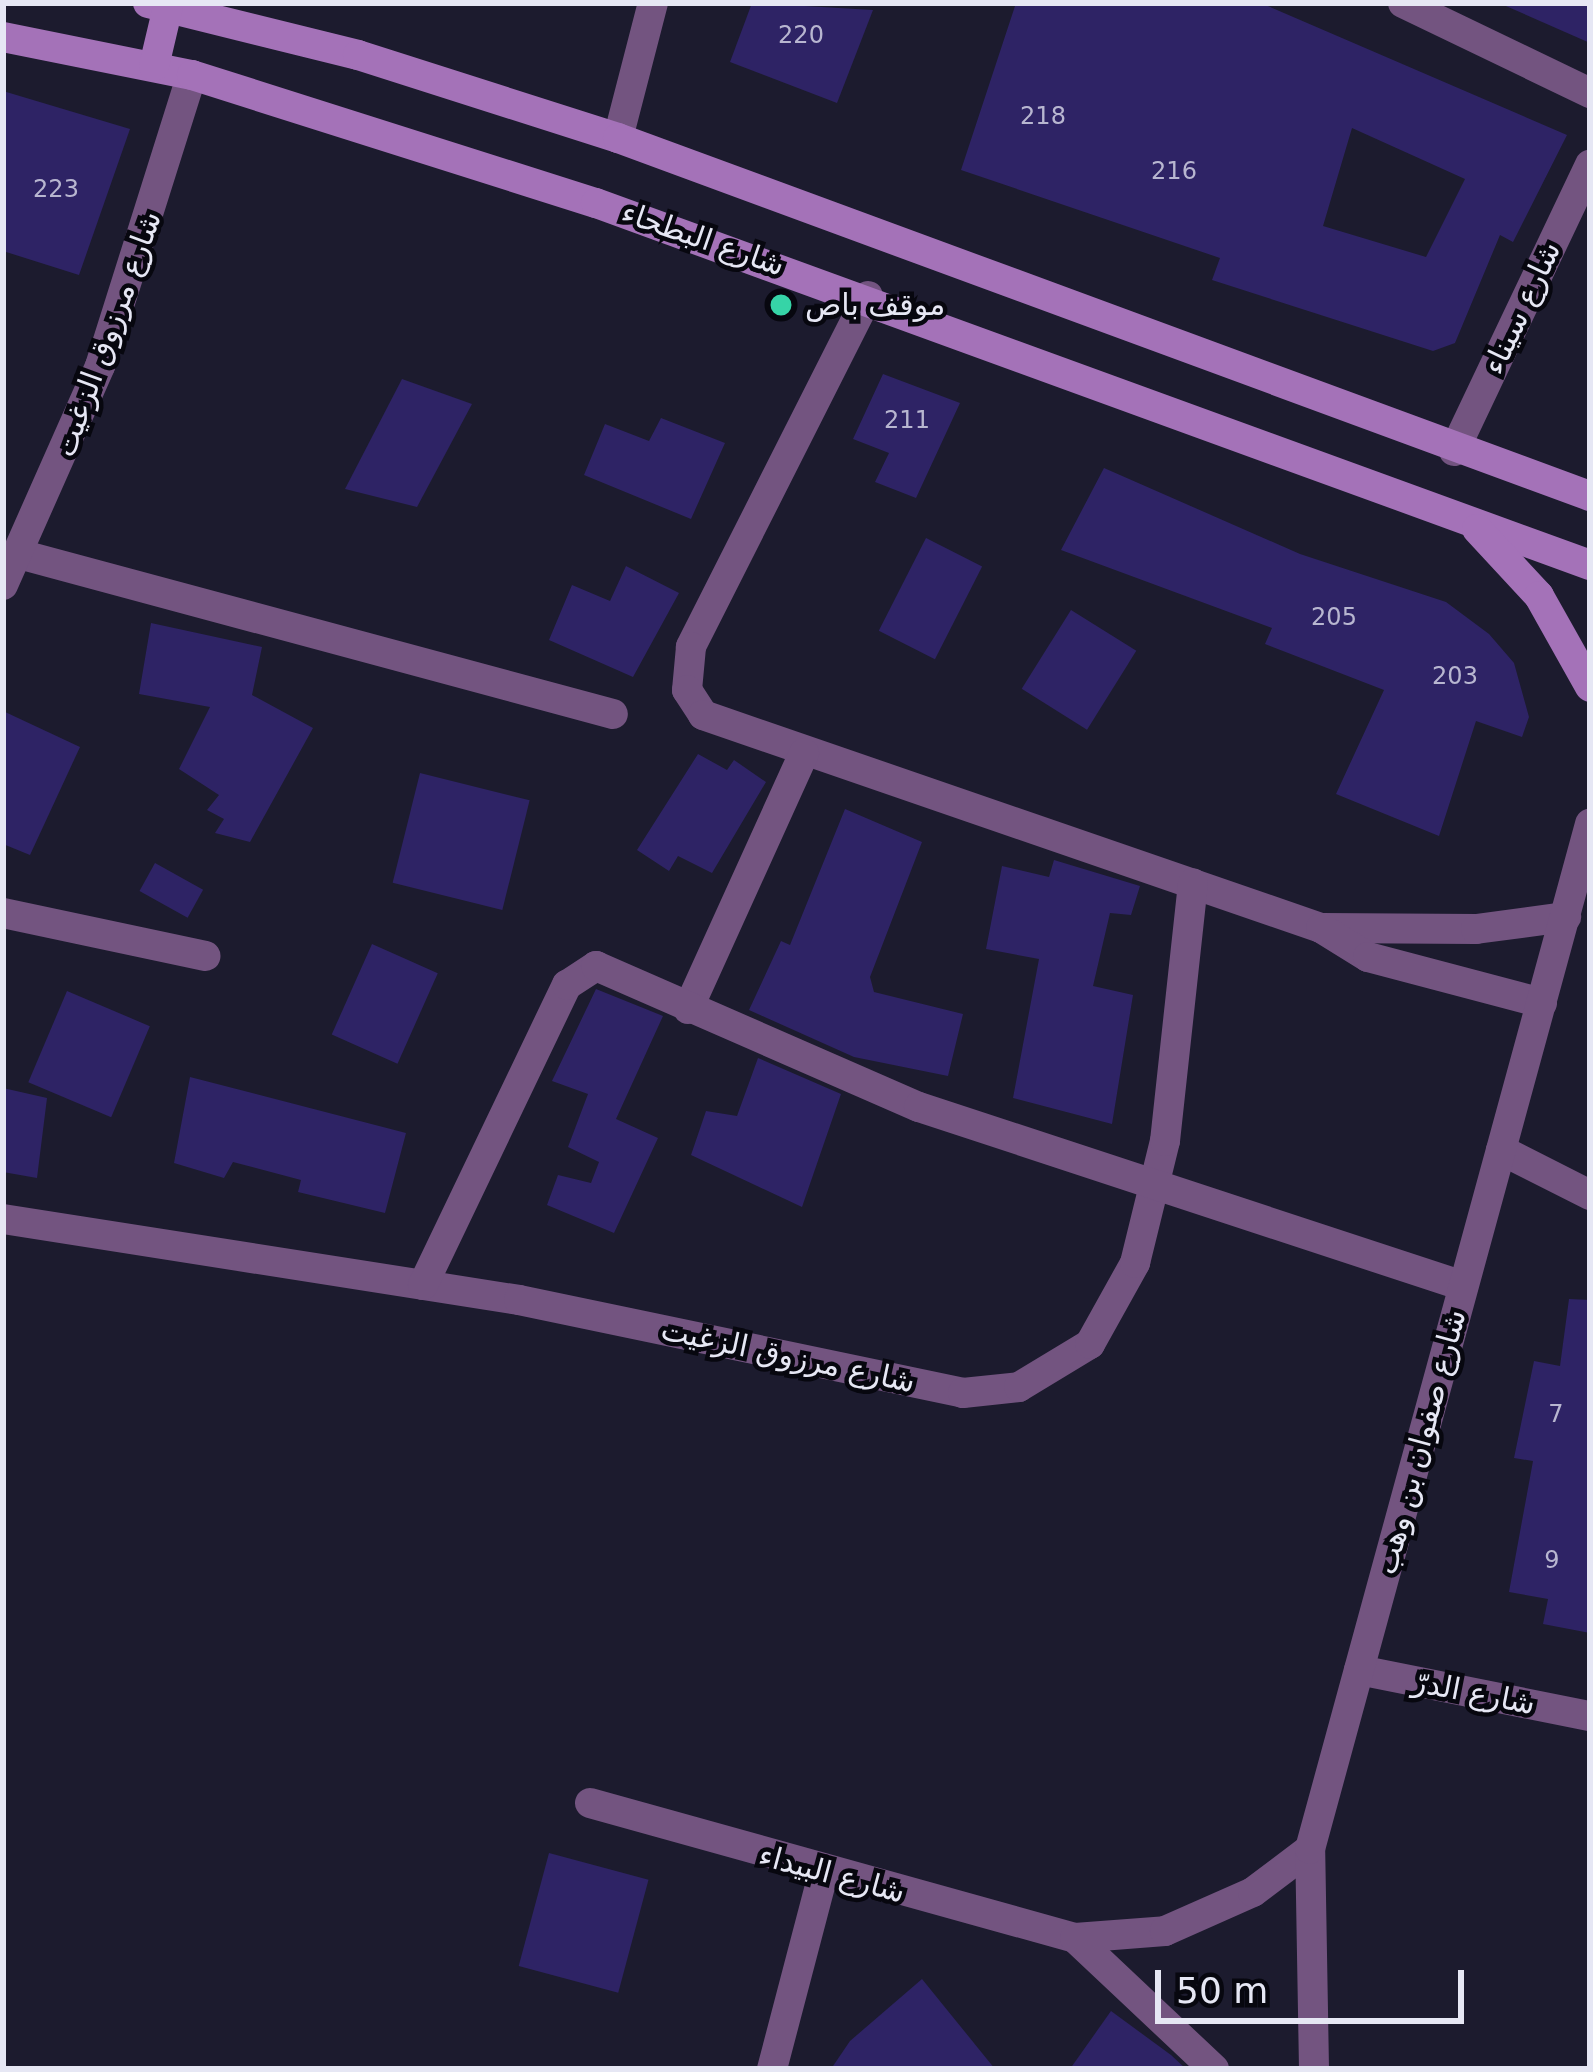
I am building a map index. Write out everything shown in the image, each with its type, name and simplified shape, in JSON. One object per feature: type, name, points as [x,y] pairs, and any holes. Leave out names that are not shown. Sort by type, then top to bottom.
[{"type":"street","points":[[618,138],[652,3]]},
{"type":"street","points":[[1402,3],[1590,94]]},
{"type":"street","points":[[154,66],[158,5]]},
{"type":"street","name":"شارع البطحاء","points":[[158,5],[618,138],[1454,452],[1590,496]]},
{"type":"street","name":"شارع البطحاء","points":[[3,37],[192,74],[868,296],[1590,565]]},
{"type":"street","name":"شارع مرزوق الزغيت","points":[[3,585],[20,554],[135,271],[192,74]]},
{"type":"street","name":"شارع سيناء","points":[[1454,452],[1590,165]]},
{"type":"street","points":[[868,296],[699,632],[685,675],[703,715],[1321,928],[1368,957],[1542,1003]]},
{"type":"street","points":[[1464,517],[1517,566],[1590,687]]},
{"type":"street","points":[[20,554],[614,714]]},
{"type":"street","points":[[688,1009],[804,753]]},
{"type":"street","name":"شارع صفوان بن وهب","points":[[1314,2069],[1310,1849],[1590,824]]},
{"type":"street","name":"شارع مرزوق الزغيت","points":[[3,1219],[423,1285],[992,1392],[1057,1370],[1107,1323],[1157,1187],[1193,884]]},
{"type":"street","points":[[3,913],[205,956]]},
{"type":"street","points":[[1321,928],[1476,929],[1566,917]]},
{"type":"street","points":[[423,1285],[572,978],[604,967],[688,1009],[919,1107],[1463,1286]]},
{"type":"street","points":[[1501,1150],[1590,1195]]},
{"type":"street","name":"شارع الدرّ","points":[[1359,1670],[1590,1715]]},
{"type":"street","name":"شارع البيداء","points":[[590,1803],[823,1874],[1075,1938],[1165,1931],[1253,1892],[1310,1849]]},
{"type":"street","points":[[772,2069],[823,1874]]},
{"type":"street","name":"شارع البيداء","points":[[1075,1938],[1214,2069]]},
{"type":"building","points":[[752,3],[873,10],[837,103],[730,62]]},
{"type":"building","points":[[1016,3],[1261,3],[1567,135],[1513,242],[1500,235],[1455,343],[1433,351],[1212,280],[1220,258],[961,170]],"holes":[[[1352,128],[1465,179],[1426,257],[1323,226]]]},
{"type":"building","points":[[1499,3],[1590,3],[1590,43]]},
{"type":"building","points":[[3,91],[130,129],[79,275],[3,251]]},
{"type":"building","points":[[883,374],[960,403],[916,498],[875,482],[889,453],[853,439]]},
{"type":"building","points":[[402,379],[472,404],[417,507],[345,489]]},
{"type":"building","points":[[661,418],[725,443],[691,519],[584,475],[605,424],[649,441]]},
{"type":"building","points":[[1104,468],[1300,554],[1446,602],[1489,634],[1514,663],[1529,717],[1522,737],[1476,721],[1439,836],[1336,794],[1384,690],[1265,644],[1272,628],[1061,550]]},
{"type":"building","points":[[926,538],[982,567],[935,659],[879,631]]},
{"type":"building","points":[[626,566],[679,593],[633,677],[549,640],[572,585],[610,601]]},
{"type":"building","points":[[1071,610],[1136,651],[1087,730],[1022,689]]},
{"type":"building","points":[[151,623],[262,647],[252,695],[313,728],[250,842],[215,833],[224,819],[207,810],[219,795],[179,769],[210,707],[139,694]]},
{"type":"building","points":[[3,711],[80,747],[30,855],[3,844]]},
{"type":"building","points":[[698,754],[727,770],[734,760],[766,782],[712,873],[678,856],[669,871],[637,850]]},
{"type":"building","points":[[420,773],[530,800],[502,910],[393,883]]},
{"type":"building","points":[[845,809],[922,842],[870,977],[874,992],[963,1014],[948,1076],[854,1057],[749,1010],[781,941],[790,945]]},
{"type":"building","points":[[1054,860],[1140,886],[1131,915],[1110,913],[1093,986],[1133,995],[1112,1124],[1013,1098],[1039,959],[986,949],[1002,866],[1049,877]]},
{"type":"building","points":[[155,863],[203,890],[188,918],[139,891]]},
{"type":"building","points":[[372,944],[438,973],[398,1064],[332,1034]]},
{"type":"building","points":[[596,989],[663,1016],[616,1119],[658,1138],[614,1233],[547,1205],[558,1175],[591,1183],[599,1162],[568,1147],[588,1094],[552,1081]]},
{"type":"building","points":[[67,991],[150,1026],[111,1117],[28,1082]]},
{"type":"building","points":[[758,1058],[841,1094],[802,1207],[691,1155],[706,1111],[737,1116]]},
{"type":"building","points":[[190,1077],[406,1133],[385,1213],[298,1192],[301,1180],[233,1162],[224,1178],[174,1163]]},
{"type":"building","points":[[3,1088],[47,1098],[37,1178],[3,1172]]},
{"type":"building","points":[[1569,1299],[1590,1300],[1590,1633],[1543,1624],[1548,1599],[1509,1592],[1533,1461],[1514,1458],[1534,1361],[1560,1366]]},
{"type":"building","points":[[549,1853],[648,1880],[618,1993],[519,1966]]},
{"type":"building","points":[[922,1979],[995,2069],[831,2069],[850,2041]]},
{"type":"building","points":[[1111,2011],[1171,2055],[1186,2069],[1070,2069]]},
{"type":"place","name":"موقف باص","points":[[781,305]]}]
